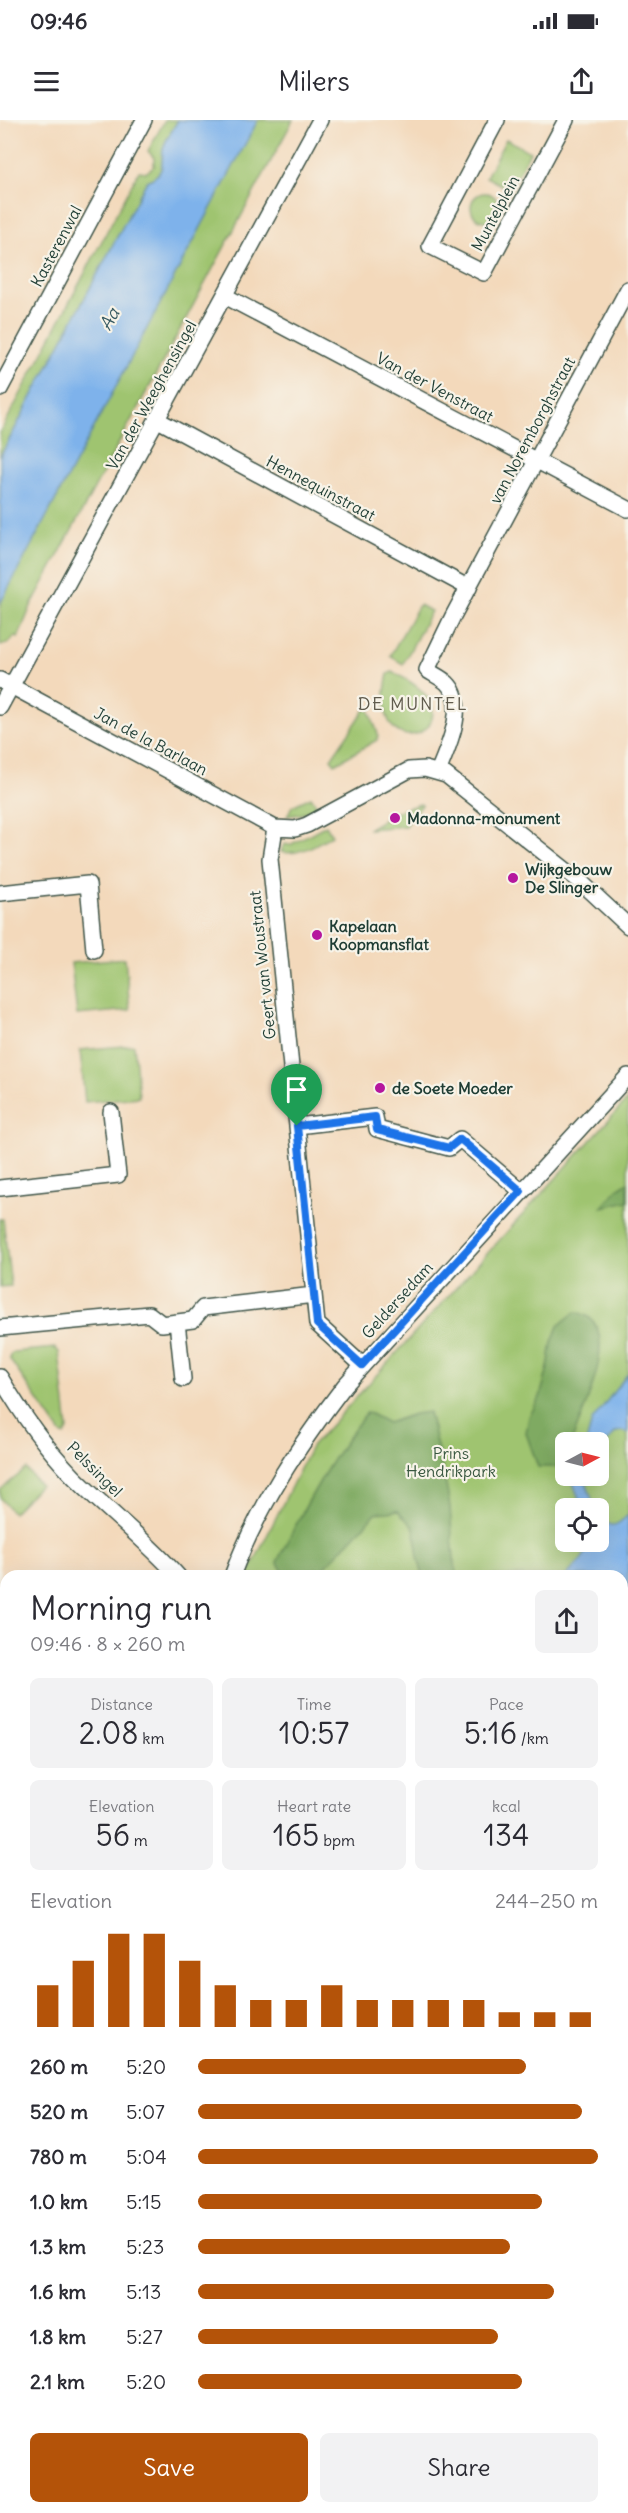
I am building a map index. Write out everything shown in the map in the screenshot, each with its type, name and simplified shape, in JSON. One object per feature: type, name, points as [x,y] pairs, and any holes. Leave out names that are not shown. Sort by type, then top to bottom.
[{"type":"street","name":"Kasterenwal","points":[[0,389],[144,120]]},
{"type":"street","name":"Van der Weeghensingel","points":[[5,683],[158,420],[320,120]]},
{"type":"street","name":"Muntelplein","points":[[497,120],[430,246],[484,273],[566,120]]},
{"type":"street","name":"van Noremborghstraat","points":[[438,772],[454,728],[455,698],[447,682],[427,670],[535,461],[628,289]]},
{"type":"street","name":"Van der Venstraat","points":[[225,296],[628,509]]},
{"type":"street","name":"Hennequinstraat","points":[[158,420],[469,588]]},
{"type":"street","points":[[0,707],[5,683]]},
{"type":"street","name":"Jan de la Barlaan","points":[[5,683],[275,828]]},
{"type":"street","points":[[275,828],[295,829],[307,825],[409,770],[425,769],[438,772],[453,779],[573,876],[628,927]]},
{"type":"street","name":"Geert van Woustraat","points":[[275,828],[270,859],[317,1324],[362,1365]]},
{"type":"street","points":[[0,893],[88,884],[94,950]]},
{"type":"street","name":"Geldersedam","points":[[235,1570],[254,1524],[278,1479],[316,1423],[362,1365],[628,1076]]},
{"type":"street","points":[[0,1188],[118,1175],[111,1112]]},
{"type":"street","points":[[297,1126],[375,1117],[377,1130],[449,1148],[460,1139],[521,1191]]},
{"type":"street","points":[[0,1328],[149,1314],[162,1324],[193,1320],[203,1308],[314,1295]]},
{"type":"street","points":[[177,1322],[183,1379]]},
{"type":"street","name":"Pelssingel","points":[[0,1377],[25,1418],[57,1458],[76,1479],[173,1570]]},
{"type":"green space","points":[[165,120],[178,120],[164,146],[161,169],[147,181],[0,457],[0,433],[139,171],[147,172],[154,166],[154,158],[148,151]]},
{"type":"green space","points":[[256,120],[293,120],[31,606],[18,638],[15,636],[9,643],[0,646],[0,598]]},
{"type":"green space","points":[[506,139],[530,152],[510,190],[486,177]]},
{"type":"green space","points":[[485,193],[495,197],[499,207],[495,217],[485,221],[475,217],[471,207],[475,197]]},
{"type":"green space","points":[[419,605],[431,611],[403,664],[390,656]]},
{"type":"green space","points":[[392,672],[421,690],[432,708],[430,723],[420,733],[406,735],[393,727],[385,708],[388,674]]},
{"type":"green space","points":[[369,709],[378,734],[377,740],[335,764],[331,759],[364,711]]},
{"type":"green space","points":[[311,797],[318,807],[301,814],[287,816],[292,806]]},
{"type":"green space","points":[[422,805],[405,826],[368,829],[398,811]]},
{"type":"green space","points":[[326,825],[332,835],[301,851],[281,852],[284,844],[290,845]]},
{"type":"green space","points":[[125,958],[130,1010],[77,1015],[71,963]]},
{"type":"green space","points":[[134,1045],[139,1097],[85,1102],[80,1050]]},
{"type":"green space","name":"Prins Hendrikpark","points":[[628,1099],[628,1570],[250,1570],[311,1447]]},
{"type":"green space","points":[[628,1182],[628,1201],[602,1207],[617,1189]]},
{"type":"green space","points":[[0,1219],[3,1219],[11,1286],[0,1287]]},
{"type":"green space","points":[[575,1312],[590,1319],[598,1332],[600,1349],[591,1390],[575,1432],[555,1432],[555,1467],[538,1467],[526,1433],[529,1417],[540,1397],[552,1342],[558,1326]]},
{"type":"green space","points":[[55,1348],[59,1352],[68,1430],[65,1435],[62,1435],[10,1360],[13,1352]]},
{"type":"green space","points":[[367,1412],[388,1423],[414,1414],[429,1412],[450,1507],[456,1570],[421,1570],[414,1528],[398,1511],[376,1513],[321,1570],[282,1570],[277,1562],[329,1466]]},
{"type":"green space","points":[[26,1469],[40,1485],[13,1513],[0,1498],[0,1490]]},
{"type":"water","name":"Aa","points":[[178,120],[258,120],[0,604],[0,457],[147,181],[154,178],[161,170],[164,146]]},
{"type":"water","points":[[628,1373],[628,1434],[623,1431],[616,1432],[609,1439],[609,1432],[589,1432],[592,1421]]},
{"type":"water","points":[[574,1486],[587,1486],[591,1498],[579,1498]]},
{"type":"water","points":[[628,1515],[628,1570],[572,1570],[586,1552],[609,1552],[609,1524],[620,1522]]},
{"type":"place","name":"Madonna-monument","points":[[395,818]]},
{"type":"place","name":"Wijkgebouw De Slinger","points":[[513,878]]},
{"type":"place","name":"Kapelaan Koopmansflat","points":[[317,935]]},
{"type":"place","name":"de Soete Moeder","points":[[380,1088]]},
{"type":"district","name":"DE MUNTEL","points":[[413,703]]},
{"type":"route","points":[[375,1117],[377,1130],[449,1148],[460,1139],[521,1191],[362,1365],[317,1324],[297,1126],[375,1117]]}]
